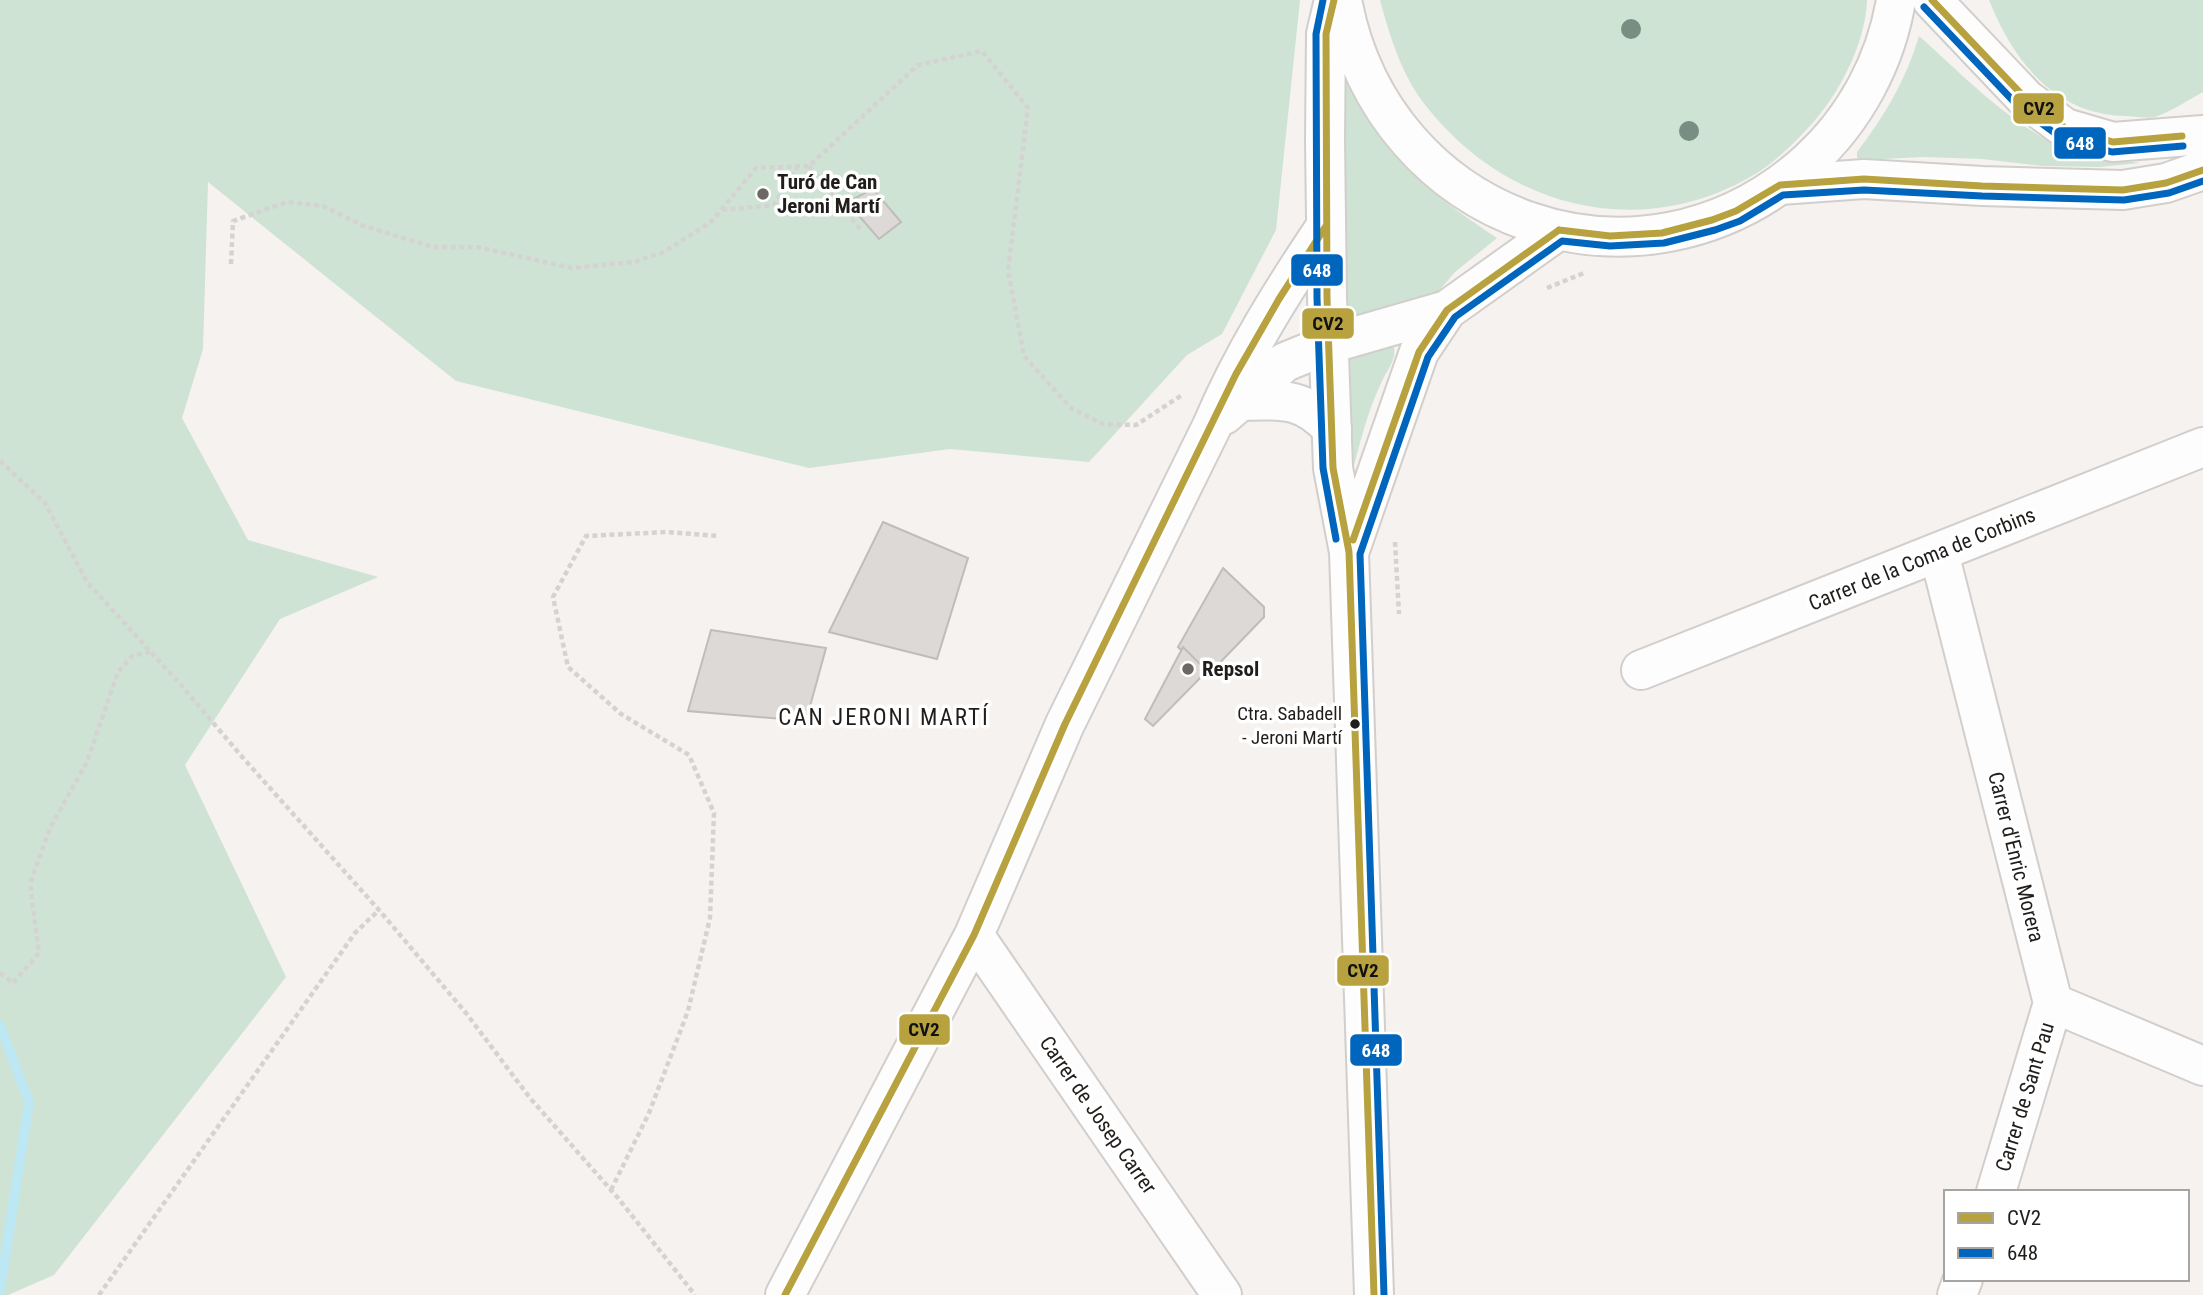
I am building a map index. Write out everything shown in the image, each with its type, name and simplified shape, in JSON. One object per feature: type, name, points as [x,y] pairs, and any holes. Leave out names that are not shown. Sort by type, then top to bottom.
[{"type":"street","points":[[1334,0],[1326,34],[1329,344],[1333,468],[1349,552],[1374,1295]]},
{"type":"street","points":[[1342,0],[1350,38],[1366,78],[1387,114],[1413,147],[1444,176],[1480,200],[1518,218],[1559,230],[1610,236],[1662,233],[1712,220],[1736,211],[1780,185],[1830,140],[1860,99],[1887,39],[1895,0]]},
{"type":"street","points":[[1932,0],[2026,99],[2065,128],[2113,142],[2203,135]]},
{"type":"street","points":[[1780,185],[1864,179],[2123,190],[2166,183],[2203,170]]},
{"type":"street","points":[[785,1295],[974,935],[1065,724],[1226,393],[1282,291],[1326,226]]},
{"type":"street","points":[[1212,426],[1285,362],[1329,344],[1447,310],[1559,230]]},
{"type":"street","points":[[1349,552],[1419,352],[1447,310]]},
{"type":"street","points":[[1240,401],[1287,400],[1318,413],[1332,429]]},
{"type":"street","name":"Carrer de la Coma de Corbins","points":[[1641,670],[2203,447]]},
{"type":"street","name":"Carrer d'Enric Morera","points":[[1939,553],[2053,1003]]},
{"type":"street","name":"Carrer de Josep Carrer","points":[[974,935],[1222,1295]]},
{"type":"street","points":[[2053,1003],[2203,1066]]},
{"type":"street","name":"Carrer de Sant Pau","points":[[1997,1190],[2053,1003]]},
{"type":"path","points":[[231,264],[233,221],[287,202],[323,206],[364,226],[433,247],[477,247],[572,268],[634,262],[664,252],[711,222],[756,169],[809,166],[918,65],[982,51],[1028,108],[1008,270],[1024,356],[1072,409],[1103,424],[1136,425],[1177,401],[1186,392]]},
{"type":"path","points":[[809,166],[860,229]]},
{"type":"path","points":[[721,210],[774,205],[797,167]]},
{"type":"path","points":[[1536,293],[1587,271]]},
{"type":"path","points":[[0,461],[45,503],[87,582],[379,910],[466,1013],[530,1098],[611,1190],[695,1295]]},
{"type":"path","points":[[611,1190],[649,1113],[688,1011],[710,919],[713,813],[689,755],[621,714],[568,667],[553,597],[586,536],[667,532],[718,536]]},
{"type":"path","points":[[1395,538],[1399,614]]},
{"type":"path","points":[[0,973],[13,983],[39,953],[30,884],[50,828],[87,762],[118,672],[132,656],[151,652]]},
{"type":"path","points":[[99,1295],[355,933],[379,910]]},
{"type":"green space","points":[[0,0],[1300,0],[1276,230],[1222,334],[1187,355],[1089,462],[950,449],[809,468],[456,381],[208,182],[203,349],[182,418],[248,540],[378,577],[280,619],[185,765],[286,977],[54,1275],[8,1295],[0,1295]]},
{"type":"green space","points":[[1380,0],[1867,0],[1862,34],[1840,85],[1819,115],[1778,158],[1757,173],[1713,194],[1668,207],[1623,210],[1579,204],[1536,191],[1496,170],[1459,141],[1426,106],[1410,82],[1393,42]]},
{"type":"green space","points":[[1989,0],[2203,0],[2203,92],[2151,118],[2098,113],[2076,105],[2056,94],[2023,62],[2010,43]]},
{"type":"green space","points":[[1919,36],[1990,100],[2029,129],[2070,150],[2140,163],[2099,167],[2043,166],[1982,159],[1925,157],[1860,160],[1857,152],[1894,97]]},
{"type":"green space","points":[[1343,77],[1376,131],[1406,167],[1449,205],[1497,238],[1455,272],[1426,306],[1348,321],[1344,314]]},
{"type":"green space","points":[[1387,344],[1394,348],[1394,357],[1374,401],[1353,469],[1347,357]]},
{"type":"building","points":[[873,189],[901,222],[879,239],[847,202]]},
{"type":"building","points":[[883,522],[968,558],[937,659],[829,632]]},
{"type":"building","points":[[1223,568],[1264,607],[1264,617],[1207,676],[1207,671],[1183,647],[1181,650],[1178,647]]},
{"type":"building","points":[[711,630],[826,648],[806,721],[688,711]]},
{"type":"building","points":[[1183,647],[1207,671],[1153,726],[1145,719]]},
{"type":"waterway","points":[[0,1025],[29,1102],[0,1290]]},
{"type":"transit line","name":"648","points":[[1323,0],[1316,34],[1317,298],[1323,468],[1336,539]]},
{"type":"transit line","name":"CV2","points":[[1334,0],[1326,34],[1327,298],[1333,468],[1349,552],[1374,1295]]},
{"type":"transit line","name":"CV2","points":[[1932,0],[2026,99],[2065,128],[2113,142],[2182,136]]},
{"type":"transit line","name":"648","points":[[1924,7],[2019,107],[2060,137],[2112,152],[2183,146]]},
{"type":"transit line","name":"CV2","points":[[1559,230],[1610,236],[1662,233],[1736,211],[1780,185],[1864,179],[2123,190],[2166,183],[2203,170]]},
{"type":"transit line","name":"648","points":[[1384,1295],[1360,554],[1428,357],[1455,317],[1562,241],[1610,246],[1664,243],[1740,221],[1783,195],[1864,190],[2124,200],[2169,193],[2203,181]]},
{"type":"transit line","name":"CV2","points":[[785,1295],[974,935],[1065,724],[1236,374],[1279,299],[1326,226]]},
{"type":"transit line","name":"CV2","points":[[1353,540],[1419,352],[1447,310],[1559,230]]},
{"type":"place","name":"Turó de Can Jeroni Martí","points":[[763,194]]},
{"type":"place","name":"Repsol","points":[[1188,669]]},
{"type":"place","name":"Ctra. Sabadell - Jeroni Martí","points":[[1355,724]]},
{"type":"district","name":"CAN JERONI MARTÍ","points":[[884,717]]}]
